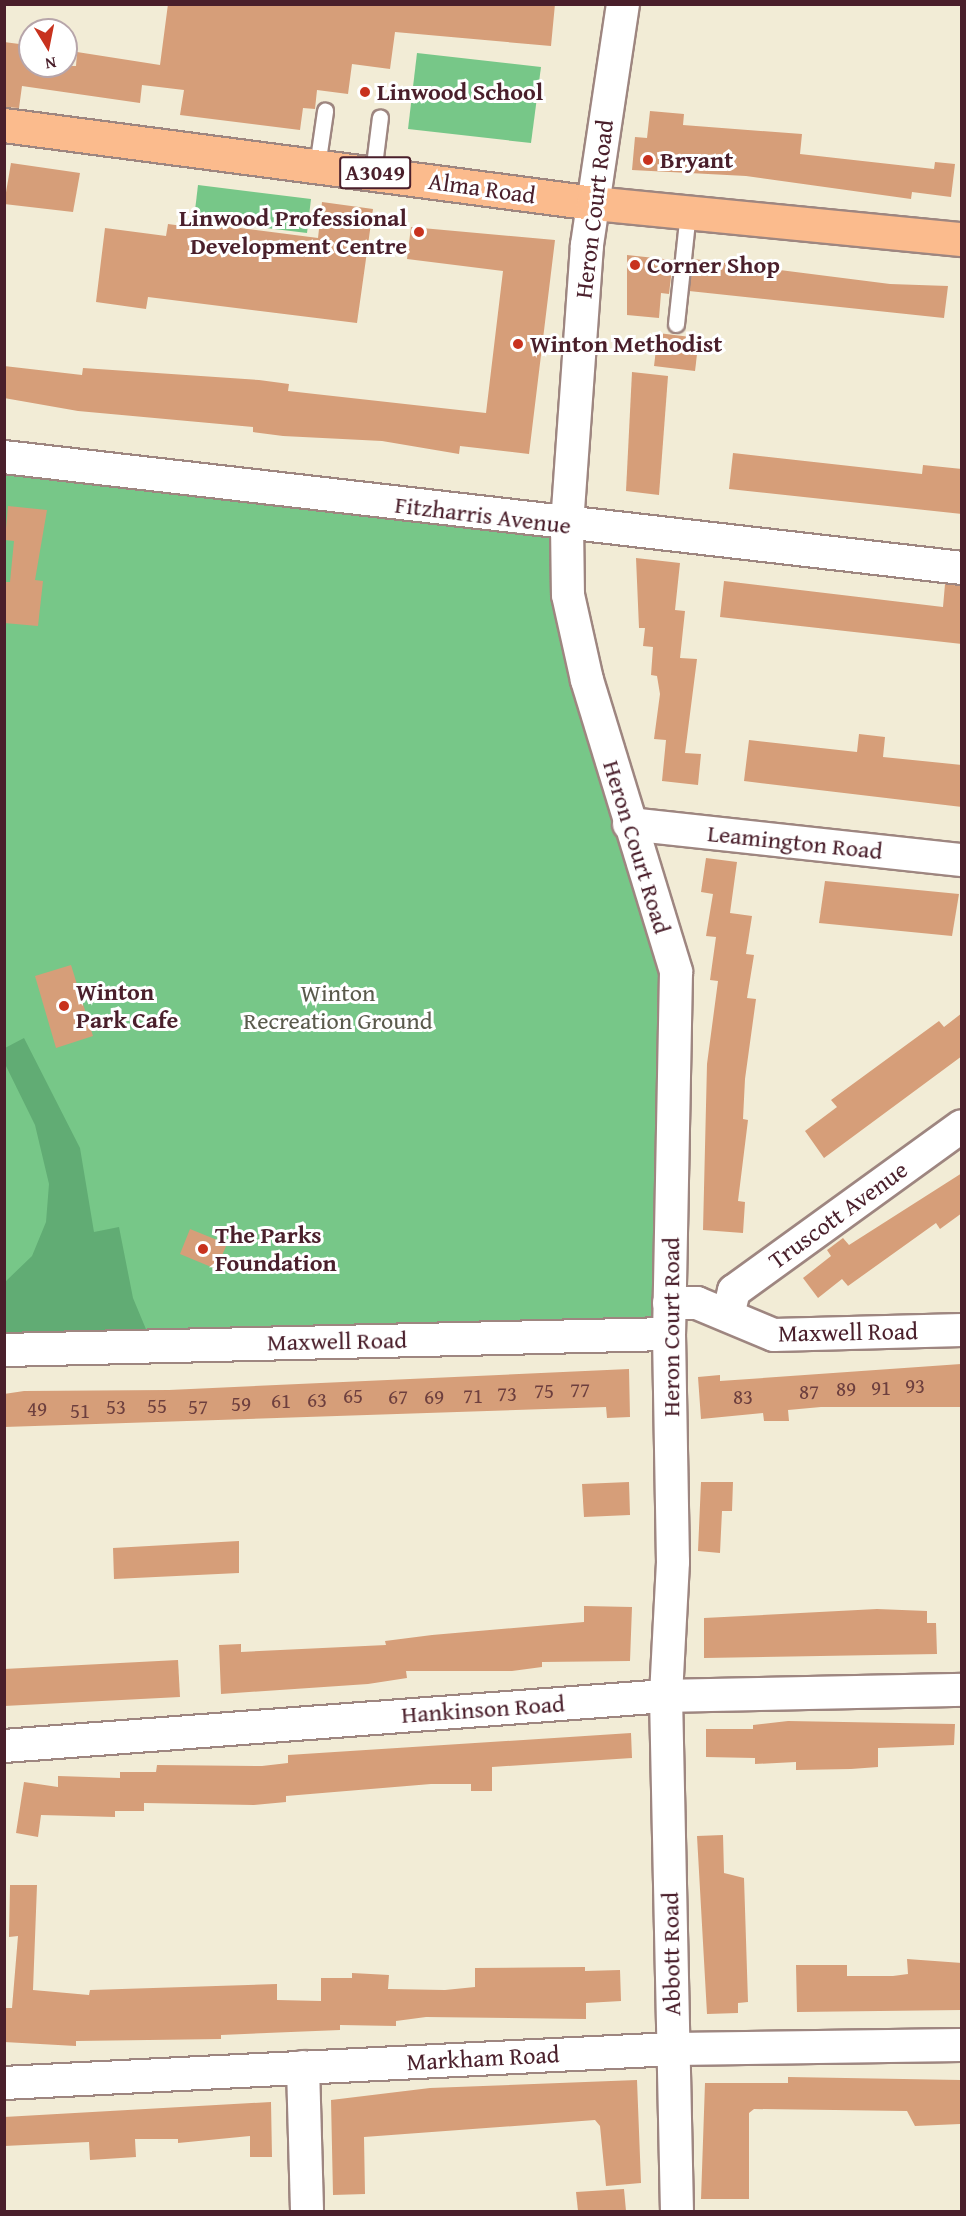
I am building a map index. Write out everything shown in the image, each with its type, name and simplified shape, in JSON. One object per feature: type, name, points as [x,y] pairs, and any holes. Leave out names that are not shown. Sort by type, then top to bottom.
[{"type":"main road","name":"Alma Road","points":[[4,125],[593,203],[962,239]]},
{"type":"street","name":"Heron Court Road","points":[[623,4],[593,203],[567,525],[568,595],[629,824],[676,972],[669,1303],[673,1562],[666,1696]]},
{"type":"street","name":"Fitzharris Avenue","points":[[4,457],[567,525],[962,568]]},
{"type":"street","name":"Leamington Road","points":[[629,824],[962,860]]},
{"type":"street","name":"Truscott Avenue","points":[[728,1315],[735,1291],[962,1126]]},
{"type":"street","name":"Maxwell Road","points":[[669,1303],[697,1303],[774,1335],[962,1330]]},
{"type":"street","name":"Maxwell Road","points":[[4,1350],[669,1334]]},
{"type":"street","name":"Hankinson Road","points":[[4,1746],[666,1696],[962,1690]]},
{"type":"street","name":"Abbott Road","points":[[666,1696],[677,2211]]},
{"type":"street","name":"Markham Road","points":[[4,2084],[673,2049],[962,2045]]},
{"type":"street","points":[[303,2067],[306,2211]]},
{"type":"lane","points":[[317,166],[325,111]]},
{"type":"lane","points":[[373,173],[380,117]]},
{"type":"lane","points":[[676,324],[688,212]]},
{"type":"green space","points":[[417,53],[541,67],[531,143],[408,129]]},
{"type":"green space","points":[[198,185],[311,199],[307,233],[194,219]]},
{"type":"green space","name":"Winton Recreation Ground","points":[[5,457],[567,525],[568,595],[676,972],[669,1334],[5,1346]]},
{"type":"green space","points":[[24,1038],[80,1148],[94,1232],[119,1227],[133,1298],[153,1346],[5,1350],[5,1282],[32,1256],[46,1222],[49,1184],[35,1125],[5,1064],[5,1048]]},
{"type":"building","points":[[168,4],[555,4],[551,46],[395,32],[390,69],[352,64],[348,94],[317,90],[315,109],[303,108],[300,130],[180,115],[184,90],[142,85],[140,103],[22,86],[19,108],[4,107],[4,42],[18,44],[18,78],[78,78],[78,52],[160,65]]},
{"type":"building","points":[[650,111],[684,114],[683,125],[802,134],[800,154],[934,169],[935,162],[955,164],[951,197],[912,192],[911,199],[746,176],[632,170],[635,137],[647,138]]},
{"type":"building","points":[[11,163],[80,173],[73,212],[4,204]]},
{"type":"building","points":[[322,202],[373,209],[357,323],[148,297],[146,309],[96,302],[105,228],[166,236],[168,224],[190,227],[193,222],[318,238]]},
{"type":"building","points":[[411,227],[555,240],[529,454],[460,446],[459,454],[382,441],[283,436],[253,432],[253,427],[78,411],[4,398],[4,366],[82,375],[83,368],[259,380],[289,384],[288,391],[486,413],[503,271],[407,259]]},
{"type":"building","points":[[627,255],[673,260],[669,294],[661,293],[659,318],[627,315]]},
{"type":"building","points":[[694,259],[890,284],[948,286],[944,318],[689,291]]},
{"type":"building","points":[[658,333],[699,338],[695,371],[654,366]]},
{"type":"building","points":[[632,372],[668,376],[659,495],[626,491]]},
{"type":"building","points":[[733,453],[922,474],[923,465],[962,469],[962,514],[729,489]]},
{"type":"building","points":[[8,506],[47,510],[35,580],[43,581],[38,626],[4,623],[4,582],[10,582],[14,541],[5,540]]},
{"type":"building","points":[[636,558],[680,563],[675,610],[685,611],[680,658],[697,659],[685,753],[701,754],[698,785],[662,781],[666,740],[654,739],[660,694],[657,676],[651,675],[653,647],[643,646],[645,628],[639,628]]},
{"type":"building","points":[[724,581],[943,607],[945,584],[962,586],[962,644],[720,617]]},
{"type":"building","points":[[859,734],[885,737],[883,757],[962,765],[962,807],[744,781],[749,740],[857,752]]},
{"type":"building","points":[[706,858],[737,862],[730,913],[752,916],[746,954],[754,955],[747,998],[756,999],[745,1079],[743,1119],[748,1120],[738,1201],[745,1202],[743,1233],[703,1230],[707,1064],[718,981],[710,980],[716,937],[706,936],[713,894],[701,892]]},
{"type":"building","points":[[825,881],[959,894],[952,936],[819,923]]},
{"type":"building","name":"Winton Park Cafe","points":[[71,965],[93,1036],[56,1048],[35,976]]},
{"type":"building","points":[[962,1013],[962,1056],[824,1158],[805,1131],[837,1107],[831,1100],[939,1021],[944,1027]]},
{"type":"building","points":[[962,1173],[962,1213],[940,1229],[936,1223],[848,1286],[842,1279],[818,1298],[803,1278],[831,1256],[827,1250],[843,1238],[849,1245]]},
{"type":"building","name":"The Parks Foundation","points":[[190,1229],[227,1244],[216,1269],[180,1254]]},
{"type":"building","points":[[961,1364],[962,1407],[821,1407],[788,1410],[789,1421],[764,1421],[763,1413],[701,1419],[698,1377],[720,1375],[720,1381]]},
{"type":"building","points":[[629,1369],[630,1417],[607,1418],[606,1407],[4,1427],[4,1394],[24,1391],[169,1390]]},
{"type":"building","points":[[629,1482],[630,1515],[584,1517],[582,1484]]},
{"type":"building","points":[[701,1482],[733,1482],[732,1511],[722,1511],[720,1553],[698,1551]]},
{"type":"building","points":[[239,1541],[239,1573],[114,1579],[113,1548]]},
{"type":"building","points":[[584,1606],[632,1607],[630,1661],[542,1662],[542,1667],[512,1671],[406,1671],[407,1678],[368,1684],[221,1694],[219,1645],[241,1644],[241,1652],[386,1645],[385,1641],[432,1635],[584,1622]]},
{"type":"building","points":[[877,1609],[927,1611],[927,1623],[936,1623],[937,1654],[704,1658],[704,1618]]},
{"type":"building","points":[[178,1660],[180,1697],[4,1706],[4,1669]]},
{"type":"building","points":[[788,1721],[955,1724],[954,1745],[878,1748],[878,1767],[851,1769],[796,1770],[796,1762],[755,1764],[755,1758],[706,1757],[706,1729],[753,1729],[753,1725]]},
{"type":"building","points":[[631,1733],[632,1758],[492,1767],[492,1791],[471,1791],[471,1784],[431,1784],[286,1796],[286,1802],[254,1805],[144,1803],[144,1811],[115,1811],[115,1817],[41,1815],[38,1837],[16,1833],[24,1782],[58,1787],[58,1776],[120,1778],[120,1772],[156,1772],[157,1765],[262,1766],[288,1763],[288,1755]]},
{"type":"building","points":[[723,1835],[724,1873],[744,1878],[748,2002],[738,2003],[738,2013],[707,2014],[697,1836]]},
{"type":"building","points":[[10,1885],[37,1885],[33,1990],[89,1995],[90,1990],[277,1984],[277,2000],[321,2001],[321,1978],[352,1978],[352,1973],[389,1975],[388,1989],[445,1990],[475,1987],[475,1968],[585,1967],[585,1971],[620,1970],[621,2001],[586,2003],[586,2019],[426,2017],[396,2021],[396,2026],[340,2025],[340,2030],[221,2035],[221,2039],[76,2041],[76,2046],[4,2042],[4,2008],[12,2008],[18,1936],[9,1937]]},
{"type":"building","points":[[907,1959],[962,1963],[962,2010],[797,2012],[796,1965],[847,1965],[847,1976],[893,1976],[908,1974]]},
{"type":"building","points":[[788,2077],[961,2080],[960,2124],[915,2126],[907,2111],[754,2109],[749,2113],[749,2199],[701,2199],[705,2083],[788,2083]]},
{"type":"building","points":[[637,2080],[641,2183],[606,2186],[600,2126],[595,2120],[364,2137],[365,2194],[333,2195],[331,2100],[430,2088]]},
{"type":"building","points":[[271,2102],[272,2157],[250,2157],[250,2136],[178,2143],[178,2139],[135,2139],[136,2157],[90,2160],[89,2142],[4,2146],[4,2117]]},
{"type":"building","points":[[624,2189],[626,2211],[578,2211],[576,2192]]},
{"type":"place","name":"Linwood School","points":[[365,92]]},
{"type":"place","name":"Bryant","points":[[648,160]]},
{"type":"place","name":"Linwood Professional Development Centre","points":[[419,232]]},
{"type":"place","name":"Corner Shop","points":[[635,265]]},
{"type":"place","name":"Winton Methodist","points":[[518,344]]},
{"type":"place","name":"Winton Park Cafe","points":[[64,1006]]},
{"type":"place","name":"The Parks Foundation","points":[[203,1249]]}]
